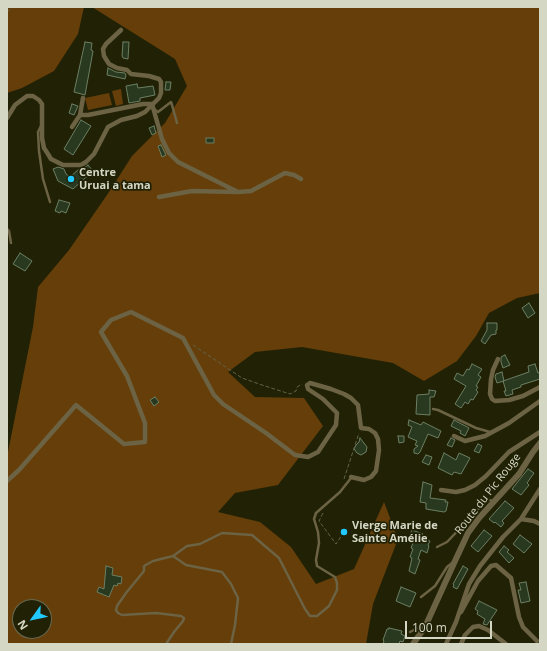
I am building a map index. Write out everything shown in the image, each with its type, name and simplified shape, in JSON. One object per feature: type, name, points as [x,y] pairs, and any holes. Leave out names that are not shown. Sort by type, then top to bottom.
[{"type":"street","points":[[7,118],[15,105],[27,96],[33,96],[42,104],[42,138],[44,148],[51,159],[63,165],[81,165],[90,159],[108,127],[113,123],[137,116],[153,107],[161,93],[161,82],[159,79],[131,74],[127,70],[117,68],[110,64],[104,56],[103,49],[106,44],[121,30]]},
{"type":"street","points":[[72,128],[80,115],[83,98]]},
{"type":"street","points":[[80,115],[88,115],[142,104],[153,107]]},
{"type":"street","points":[[153,107],[162,139],[169,153],[178,162],[238,192]]},
{"type":"street","points":[[159,198],[192,191],[251,191],[286,173],[302,179]]},
{"type":"street","points":[[7,481],[19,470],[76,406],[124,444],[145,442],[145,423],[127,376],[101,332],[111,320],[131,312],[183,338],[214,395],[223,404],[295,455],[308,457],[318,452],[336,425],[337,413],[323,399],[308,389],[307,385],[310,383],[317,385],[344,394],[351,398],[358,405],[361,428],[369,429],[375,433],[378,439],[379,450],[376,471],[371,477],[364,480],[351,477]]},
{"type":"street","points":[[498,359],[491,379],[490,394],[495,401],[509,400],[523,396],[540,387]]},
{"type":"street","points":[[454,436],[465,441],[484,436],[509,423],[540,401]]},
{"type":"street","points":[[441,490],[456,492],[465,490],[475,485],[486,476],[509,452],[540,432]]},
{"type":"street","name":"Route du Pic Rouge","points":[[413,644],[426,624],[464,540],[494,502],[519,474],[532,452],[540,443]]},
{"type":"street","points":[[456,622],[469,584],[480,566],[503,537],[521,519],[540,489]]},
{"type":"street","points":[[521,519],[534,521],[540,524]]},
{"type":"street","points":[[446,644],[478,581],[491,566],[496,565],[511,578],[519,617],[523,627],[537,641]]},
{"type":"street","points":[[461,644],[465,635],[473,627],[479,626],[488,630],[506,644]]},
{"type":"lane","points":[[153,107],[158,112],[171,102],[176,124]]},
{"type":"lane","points":[[42,122],[38,132],[38,141],[43,179],[50,202]]},
{"type":"lane","points":[[7,229],[9,230],[11,243]]},
{"type":"lane","points":[[433,409],[476,428],[490,432]]},
{"type":"lane","points":[[166,644],[184,618],[181,616],[156,613],[122,615],[116,610],[117,606],[144,571],[144,566],[153,561],[173,556],[187,546],[200,544],[222,533],[252,536],[279,558],[310,616],[317,616],[329,606],[337,590],[337,583],[335,577],[317,566],[316,560],[320,544],[314,519],[316,513],[340,492],[351,477]]},
{"type":"lane","points":[[437,547],[447,542],[487,500],[494,502]]},
{"type":"lane","points":[[173,556],[186,565],[222,572],[231,584],[238,598],[231,644]]},
{"type":"lane","points":[[421,597],[435,586],[447,566],[455,561]]},
{"type":"lane","points":[[410,632],[426,624]]},
{"type":"path","points":[[7,12],[13,7]]},
{"type":"path","points":[[183,338],[242,378],[290,394],[296,392],[299,385],[307,385]]},
{"type":"path","points":[[340,492],[361,428]]},
{"type":"path","points":[[326,504],[319,521],[336,544],[344,532]]},
{"type":"shaded area","points":[[7,7],[84,7],[78,34],[54,71],[22,88],[7,93]]},
{"type":"shaded area","points":[[92,7],[540,7],[540,293],[517,298],[489,313],[476,336],[457,361],[424,381],[393,363],[302,347],[255,352],[228,372],[255,397],[304,398],[323,426],[278,485],[235,493],[218,512],[260,522],[291,547],[316,584],[354,569],[384,502],[398,539],[373,604],[366,644],[7,644],[7,457],[33,327],[38,287],[69,250],[132,156],[165,123],[187,86],[175,59]]},
{"type":"shaded area","points":[[121,89],[123,104],[116,106],[112,91]]},
{"type":"shaded area","points":[[109,93],[112,105],[88,110],[85,98]]},
{"type":"building","points":[[85,42],[92,43],[91,50],[93,51],[85,95],[74,92]]},
{"type":"building","points":[[123,42],[129,42],[128,59],[123,58],[122,56]]},
{"type":"building","points":[[108,68],[116,72],[125,73],[125,79],[107,75]]},
{"type":"building","points":[[166,82],[171,82],[170,90],[165,90]]},
{"type":"building","points":[[137,84],[138,88],[153,86],[155,95],[140,98],[140,101],[129,103],[126,86]]},
{"type":"building","points":[[72,104],[78,106],[74,115],[69,113]]},
{"type":"building","points":[[81,120],[91,126],[73,155],[64,149]]},
{"type":"building","points":[[154,126],[156,133],[152,135],[149,128]]},
{"type":"building","points":[[206,138],[214,138],[214,143],[206,143]]},
{"type":"building","points":[[161,145],[166,155],[162,157],[158,146]]},
{"type":"building","name":"Centre Uruai a tama","points":[[88,165],[93,171],[73,189],[58,181],[53,169],[58,167],[64,169],[66,174],[70,177],[79,169]]},
{"type":"building","points":[[59,200],[70,203],[66,213],[55,211]]},
{"type":"building","points":[[20,253],[32,261],[25,271],[13,264]]},
{"type":"building","points":[[529,303],[535,313],[528,318],[522,308]]},
{"type":"building","points":[[487,323],[497,323],[497,330],[496,334],[491,335],[485,344],[481,341],[487,330]]},
{"type":"building","points":[[505,355],[510,365],[503,368],[501,357]]},
{"type":"building","points":[[472,364],[482,369],[478,375],[481,377],[476,386],[478,387],[476,390],[478,392],[473,400],[471,399],[468,404],[465,402],[461,408],[455,404],[466,386],[454,379],[457,373],[463,376]]},
{"type":"building","points":[[535,364],[538,373],[540,372],[540,379],[521,385],[521,387],[512,390],[513,394],[506,396],[503,381],[529,372],[528,366]]},
{"type":"building","points":[[502,372],[504,381],[497,383],[495,377],[496,374]]},
{"type":"building","points":[[429,390],[436,391],[434,397],[430,397],[430,415],[416,414],[417,395],[429,394]]},
{"type":"building","points":[[155,397],[159,402],[154,406],[150,400]]},
{"type":"building","points":[[409,420],[421,425],[423,422],[441,431],[438,438],[428,434],[418,454],[414,453],[414,449],[418,446],[415,445],[417,441],[408,437],[412,427],[408,425]]},
{"type":"building","points":[[454,420],[469,428],[465,436],[460,433],[461,431],[451,426]]},
{"type":"building","points":[[398,436],[404,436],[404,442],[399,443]]},
{"type":"building","points":[[360,438],[367,447],[366,452],[361,455],[354,449]]},
{"type":"building","points":[[451,438],[455,440],[452,447],[447,445]]},
{"type":"building","points":[[478,444],[482,446],[479,453],[474,451]]},
{"type":"building","points":[[444,453],[456,460],[459,453],[470,458],[461,474],[454,472],[452,475],[438,468]]},
{"type":"building","points":[[426,455],[432,457],[429,465],[422,462]]},
{"type":"building","points":[[528,469],[534,473],[527,483],[529,485],[521,495],[512,489]]},
{"type":"building","points":[[423,482],[432,485],[430,498],[446,500],[445,502],[448,502],[446,511],[426,509],[426,503],[420,502]]},
{"type":"building","points":[[505,501],[514,508],[502,521],[504,523],[501,527],[489,519]]},
{"type":"building","points":[[412,530],[423,534],[421,537],[430,541],[427,553],[421,550],[418,559],[420,560],[415,574],[409,571],[412,558],[410,557],[413,549],[411,548],[415,537],[410,535]]},
{"type":"building","points":[[484,530],[492,536],[478,552],[471,546]]},
{"type":"building","points":[[520,535],[532,544],[524,553],[513,544]]},
{"type":"building","points":[[504,546],[509,550],[507,552],[514,558],[509,563],[499,552]]},
{"type":"building","points":[[106,566],[113,568],[112,575],[122,577],[121,584],[118,583],[117,586],[114,585],[109,597],[97,592],[99,587],[104,589]]},
{"type":"building","points":[[463,566],[468,569],[457,589],[453,587],[453,584]]},
{"type":"building","points":[[526,582],[530,601],[521,603],[518,590],[521,590],[519,583]]},
{"type":"building","points":[[401,587],[416,593],[410,607],[396,601]]},
{"type":"building","points":[[479,601],[497,610],[487,625],[483,624],[485,619],[477,614],[478,611],[475,609]]},
{"type":"building","points":[[389,628],[402,631],[401,634],[405,636],[403,642],[400,641],[399,644],[383,644],[387,629]]},
{"type":"place","name":"Centre Uruai a tama","points":[[71,179]]},
{"type":"place","name":"Vierge Marie de Sainte Amélie","points":[[344,532]]}]
